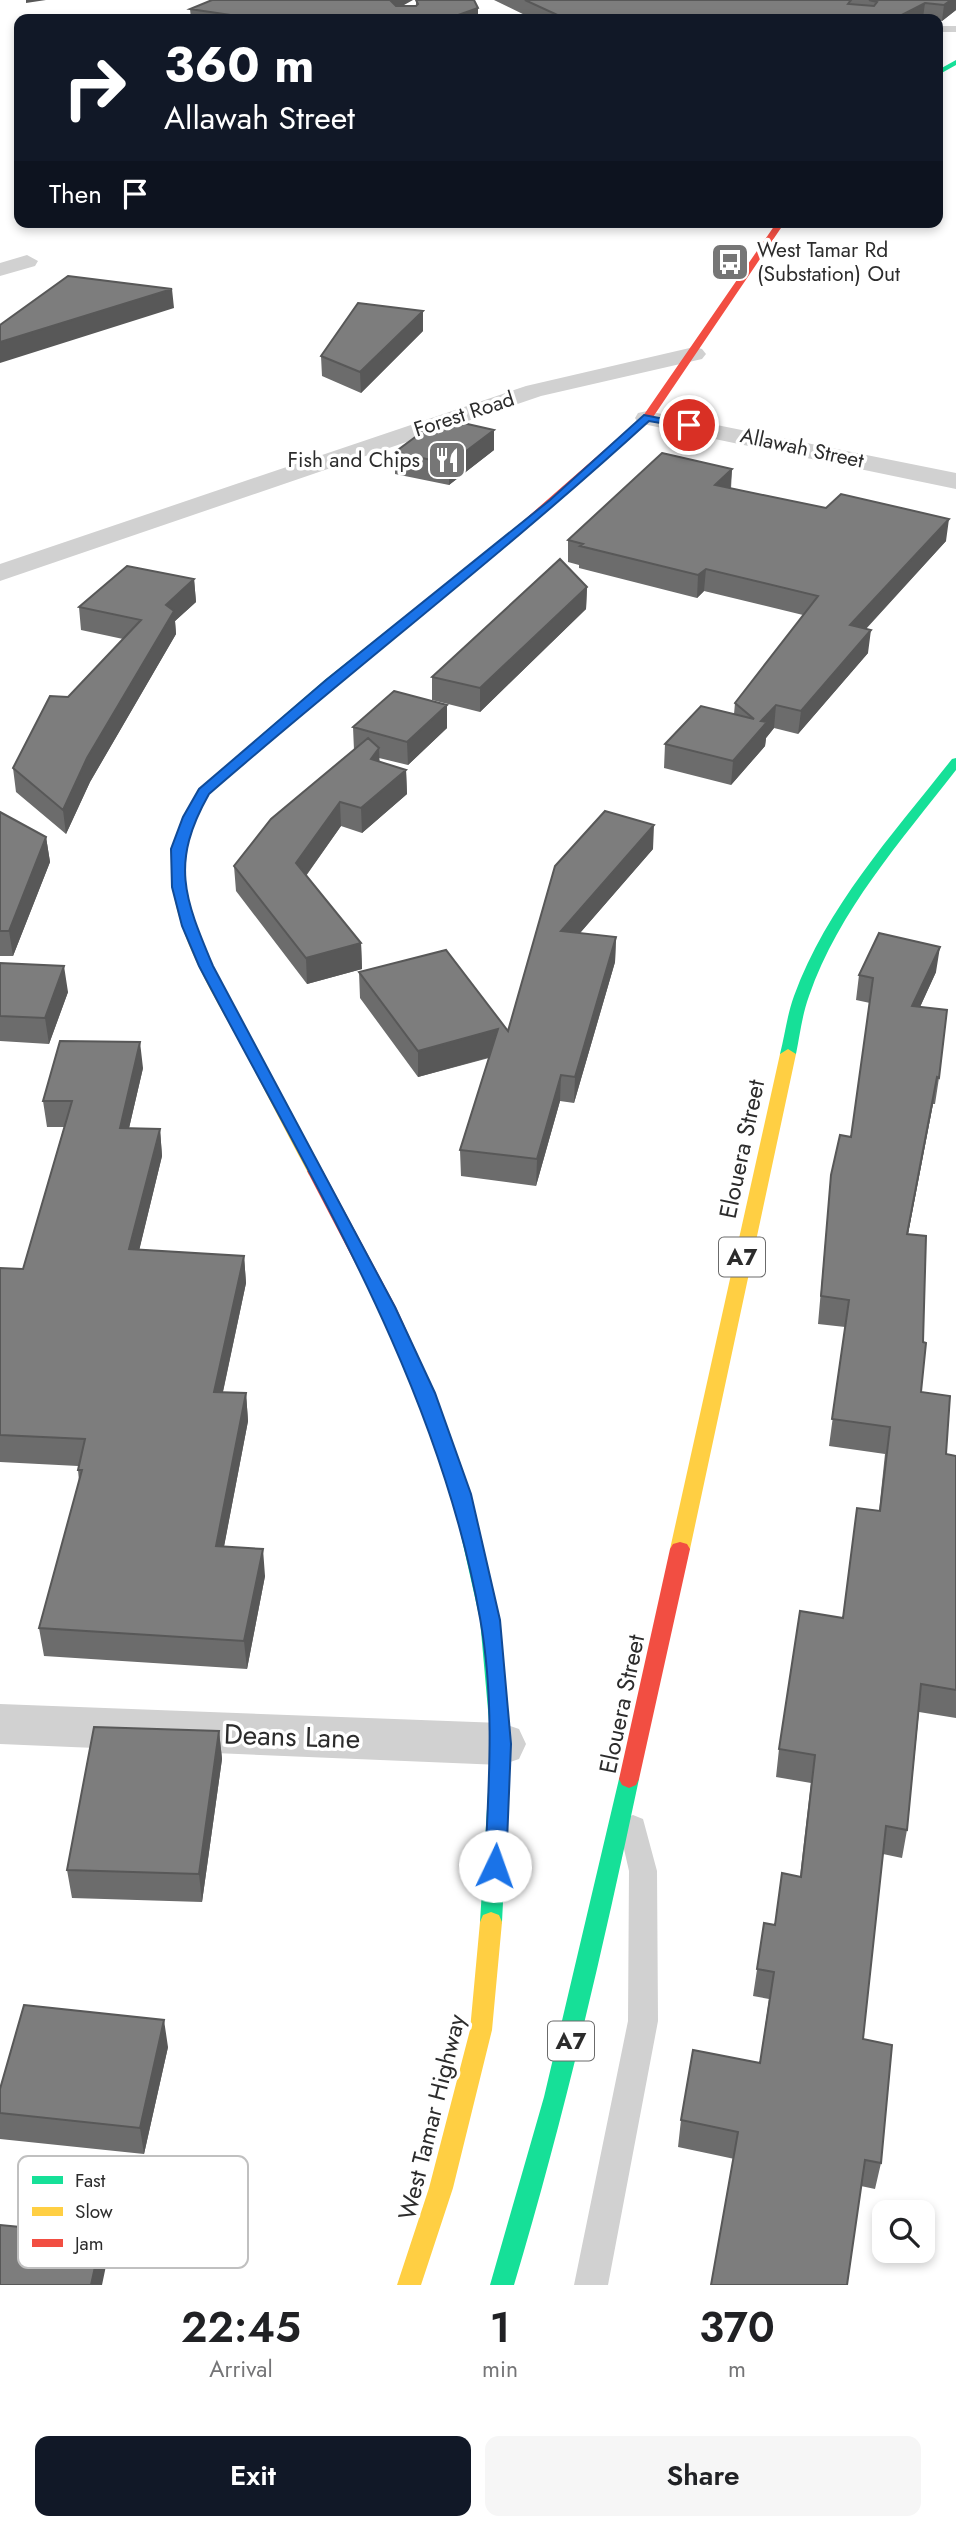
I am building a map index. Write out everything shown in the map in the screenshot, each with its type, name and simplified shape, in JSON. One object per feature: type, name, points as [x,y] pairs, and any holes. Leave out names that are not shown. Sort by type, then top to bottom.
[{"type":"highway","name":"West Tamar Highway","points":[[409,2285],[441,2188],[481,2030],[494,1890],[501,1744],[490,1620],[461,1494],[430,1406],[387,1307],[206,966],[189,926],[179,887],[178,849],[190,817],[204,792],[330,682],[554,502],[654,407],[694,354],[777,228]]},
{"type":"highway","name":"Elouera Street","points":[[626,1794],[705,1423],[801,997],[830,933],[856,892],[956,762]]},
{"type":"highway","name":"A7","points":[[502,2285],[576,2023],[626,1794]]},
{"type":"street","points":[[0,270],[27,261]]},
{"type":"street","name":"Forest Road","points":[[0,573],[534,391],[694,354]]},
{"type":"street","name":"Allawah Street","points":[[583,380],[629,386],[654,407],[956,481]]},
{"type":"street","name":"Deans Lane","points":[[0,1724],[501,1744]]},
{"type":"lane","points":[[591,2285],[643,2021],[643,1871],[626,1794]]},
{"type":"building","points":[[212,0],[390,0],[396,6],[416,6],[416,0],[474,0],[478,8],[461,14],[224,14],[190,9]]},
{"type":"building","points":[[525,0],[851,0],[848,4],[874,6],[877,2],[869,0],[951,0],[944,5],[925,3],[904,14],[555,14]]},
{"type":"building","points":[[68,276],[172,289],[0,342],[0,325]]},
{"type":"building","points":[[358,303],[423,311],[360,372],[321,356]]},
{"type":"building","points":[[441,418],[494,430],[449,464],[395,452]]},
{"type":"building","points":[[662,453],[732,469],[715,485],[826,508],[841,494],[949,519],[850,625],[871,630],[801,711],[776,705],[761,721],[767,722],[733,761],[665,744],[701,706],[754,719],[735,703],[818,596],[706,569],[698,575],[580,546],[583,544],[568,540]]},
{"type":"building","points":[[560,559],[587,587],[480,688],[432,677]]},
{"type":"building","points":[[127,566],[194,579],[166,605],[174,611],[87,758],[63,810],[13,768],[50,696],[68,697],[141,620],[79,607]]},
{"type":"building","points":[[394,691],[447,705],[407,742],[353,727]]},
{"type":"building","points":[[368,738],[379,748],[371,759],[406,770],[361,808],[340,802],[296,863],[361,943],[306,958],[234,866],[271,819]]},
{"type":"building","points":[[605,811],[654,825],[561,931],[616,937],[575,1077],[561,1075],[537,1159],[460,1150],[498,1029],[418,1051],[359,972],[446,950],[508,1031],[555,866]]},
{"type":"building","points":[[0,812],[46,837],[9,931],[0,931]]},
{"type":"building","points":[[879,933],[940,947],[912,1006],[947,1010],[939,1078],[937,1077],[907,1234],[926,1236],[923,1342],[926,1343],[921,1392],[950,1396],[946,1454],[956,1456],[956,1690],[921,1684],[907,1830],[886,1826],[863,2039],[892,2045],[881,2163],[865,2160],[847,2285],[711,2285],[738,2132],[681,2120],[693,2050],[760,2063],[774,1972],[757,1969],[764,1923],[775,1925],[782,1873],[801,1877],[815,1755],[779,1749],[800,1611],[843,1618],[857,1508],[880,1511],[890,1427],[832,1419],[849,1300],[821,1296],[831,1175],[840,1135],[851,1137],[873,978],[859,975]]},
{"type":"building","points":[[0,963],[64,966],[45,1018],[0,1016]]},
{"type":"building","points":[[60,1041],[140,1042],[120,1128],[160,1129],[129,1249],[244,1256],[214,1392],[246,1393],[216,1546],[263,1549],[244,1641],[39,1628],[82,1470],[78,1470],[85,1439],[0,1435],[0,1268],[23,1269],[72,1101],[43,1101]]},
{"type":"building","points":[[94,1727],[219,1731],[199,1874],[67,1870]]},
{"type":"building","points":[[24,2005],[164,2020],[140,2128],[0,2113],[0,2089]]},
{"type":"building","points":[[0,2225],[18,2227],[18,2268],[95,2268],[91,2285],[0,2285]]},
{"type":"traffic: fast","points":[[943,70],[956,62]]},
{"type":"traffic: fast","points":[[188,820],[204,792],[330,682],[511,537]]},
{"type":"traffic: fast","points":[[788,1054],[801,997],[830,933],[890,845],[956,762]]},
{"type":"traffic: fast","points":[[460,1491],[490,1620],[501,1744],[491,1922]]},
{"type":"traffic: fast","points":[[502,2285],[555,2097],[629,1779]]},
{"type":"traffic: slow","points":[[188,820],[178,849],[179,887],[189,926],[206,966],[315,1171]]},
{"type":"traffic: slow","points":[[680,1549],[788,1054]]},
{"type":"traffic: slow","points":[[409,2285],[441,2188],[481,2030],[491,1922]]},
{"type":"traffic: jam","points":[[511,537],[647,418],[777,228]]},
{"type":"traffic: jam","points":[[315,1171],[387,1307],[426,1393],[460,1491]]},
{"type":"traffic: jam","points":[[629,1779],[680,1549]]},
{"type":"place","name":"West Tamar Rd (Substation) Out","points":[[730,262]]},
{"type":"place","name":"Fish and Chips","points":[[447,460]]},
{"type":"route","points":[[495,1866],[501,1744],[490,1620],[461,1494],[426,1393],[387,1307],[206,966],[189,926],[179,887],[178,849],[190,817],[204,792],[330,682],[554,502],[647,418],[689,425]]}]
